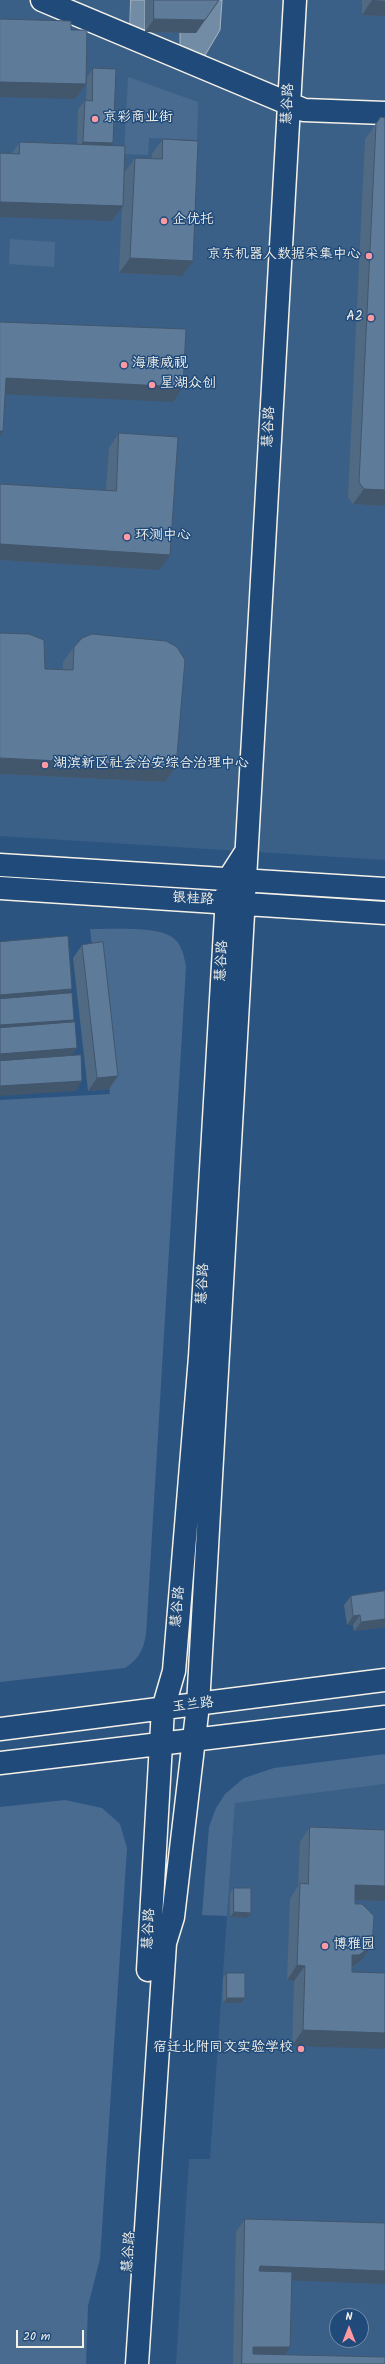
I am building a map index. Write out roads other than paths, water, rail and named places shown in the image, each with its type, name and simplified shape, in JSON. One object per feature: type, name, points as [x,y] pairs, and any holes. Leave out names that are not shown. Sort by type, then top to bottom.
[{"type":"street","points":[[42,0],[304,110],[385,113]]},
{"type":"street","name":"慧谷路","points":[[137,2364],[165,1943],[172,1917],[184,1807],[195,1741],[198,1705],[235,880],[245,854],[295,0]]},
{"type":"street","name":"银桂路","points":[[0,865],[385,889]]},
{"type":"street","name":"银桂路","points":[[0,888],[385,913]]},
{"type":"street","name":"慧谷路","points":[[123,2364],[140,2105],[160,1745],[163,1709],[174,1671],[200,1357],[234,903]]},
{"type":"street","name":"玉兰路","points":[[0,1729],[385,1680]]},
{"type":"street","points":[[0,1763],[195,1741],[385,1717]]},
{"type":"place","name":"京彩商业街","points":[[95,119]]},
{"type":"place","name":"企优托","points":[[164,221]]},
{"type":"place","name":"京东机器人数据采集中心","points":[[369,256]]},
{"type":"place","name":"A2","points":[[371,318]]},
{"type":"place","name":"海康威视","points":[[124,365]]},
{"type":"place","name":"星湖众创","points":[[152,385]]},
{"type":"place","name":"环测中心","points":[[127,537]]},
{"type":"place","name":"湖滨新区社会治安综合治理中心","points":[[45,765]]},
{"type":"place","name":"博雅园","points":[[325,1946]]},
{"type":"place","name":"宿迁北附同文实验学校","points":[[301,2049]]}]
